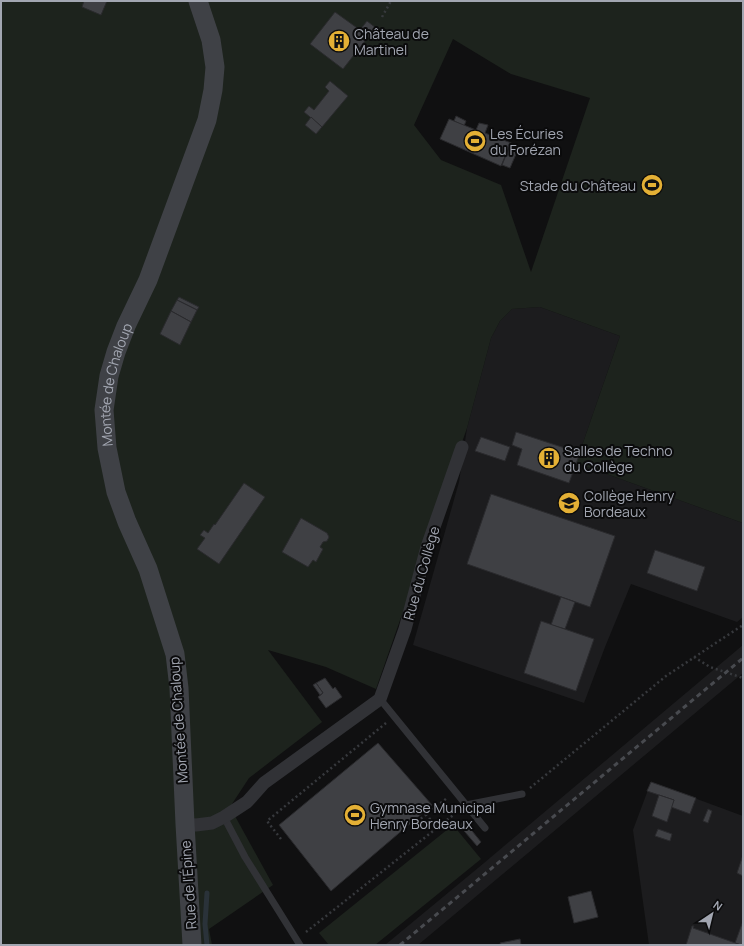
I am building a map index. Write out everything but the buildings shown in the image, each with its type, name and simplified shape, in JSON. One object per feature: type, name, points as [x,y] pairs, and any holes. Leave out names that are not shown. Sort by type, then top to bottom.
[{"type":"main road","name":"Montée de Chaloup","points":[[184,824],[179,688],[175,654],[148,569],[127,522],[116,492],[107,448],[104,410],[109,376],[116,352],[126,326],[148,280],[207,120],[213,90],[215,67],[210,40],[198,1]]},
{"type":"main road","name":"Rue de l'Épine","points":[[184,824],[192,945]]},
{"type":"street","name":"Rue du Collège","points":[[380,699],[405,629],[428,547],[462,447]]},
{"type":"street","points":[[184,824],[196,825],[212,823],[224,817],[247,802],[264,783],[380,699]]},
{"type":"lane","points":[[380,699],[485,828]]},
{"type":"lane","points":[[466,805],[522,794]]},
{"type":"lane","points":[[224,817],[245,857],[300,945]]},
{"type":"path","points":[[382,17],[391,1]]},
{"type":"path","points":[[522,794],[666,676],[743,625]]},
{"type":"path","points":[[694,657],[710,667],[743,678]]},
{"type":"path","points":[[281,839],[268,821],[379,728]]},
{"type":"path","points":[[413,825],[455,791]]},
{"type":"path","points":[[315,926],[466,805]]},
{"type":"path","points":[[426,814],[437,828]]},
{"type":"shaded area","points":[[1,1],[743,1],[743,523],[576,463],[620,336],[540,307],[512,309],[500,321],[491,338],[467,428],[376,689],[326,667],[268,650],[322,722],[249,778],[230,807],[273,885],[209,929],[212,945],[1,945]],"holes":[[[453,39],[511,74],[590,98],[531,272],[501,185],[441,160],[414,125]]]},
{"type":"shaded area","name":"Collège Henry Bordeaux","points":[[540,307],[620,336],[576,463],[743,523],[743,617],[737,622],[631,584],[584,703],[413,645],[459,482],[467,428],[491,338],[500,321],[512,309]]},
{"type":"shaded area","points":[[743,645],[743,673],[418,945],[385,945],[484,863]]},
{"type":"shaded area","points":[[651,782],[743,816],[743,945],[649,945],[633,830]]},
{"type":"shaded area","points":[[453,825],[481,859],[375,945],[329,945],[319,933]]},
{"type":"waterway","points":[[207,893],[205,924],[207,945]]},
{"type":"railway","points":[[400,945],[743,658]]},
{"type":"place","name":"Château de Martinel","points":[[339,41]]},
{"type":"place","name":"Les Écuries du Forézan","points":[[475,141]]},
{"type":"place","name":"Stade du Château","points":[[652,185]]},
{"type":"place","name":"Salles de Techno du Collège","points":[[549,458]]},
{"type":"place","name":"Collège Henry Bordeaux","points":[[569,503]]},
{"type":"place","name":"Gymnase Municipal Henry Bordeaux","points":[[355,815]]}]
